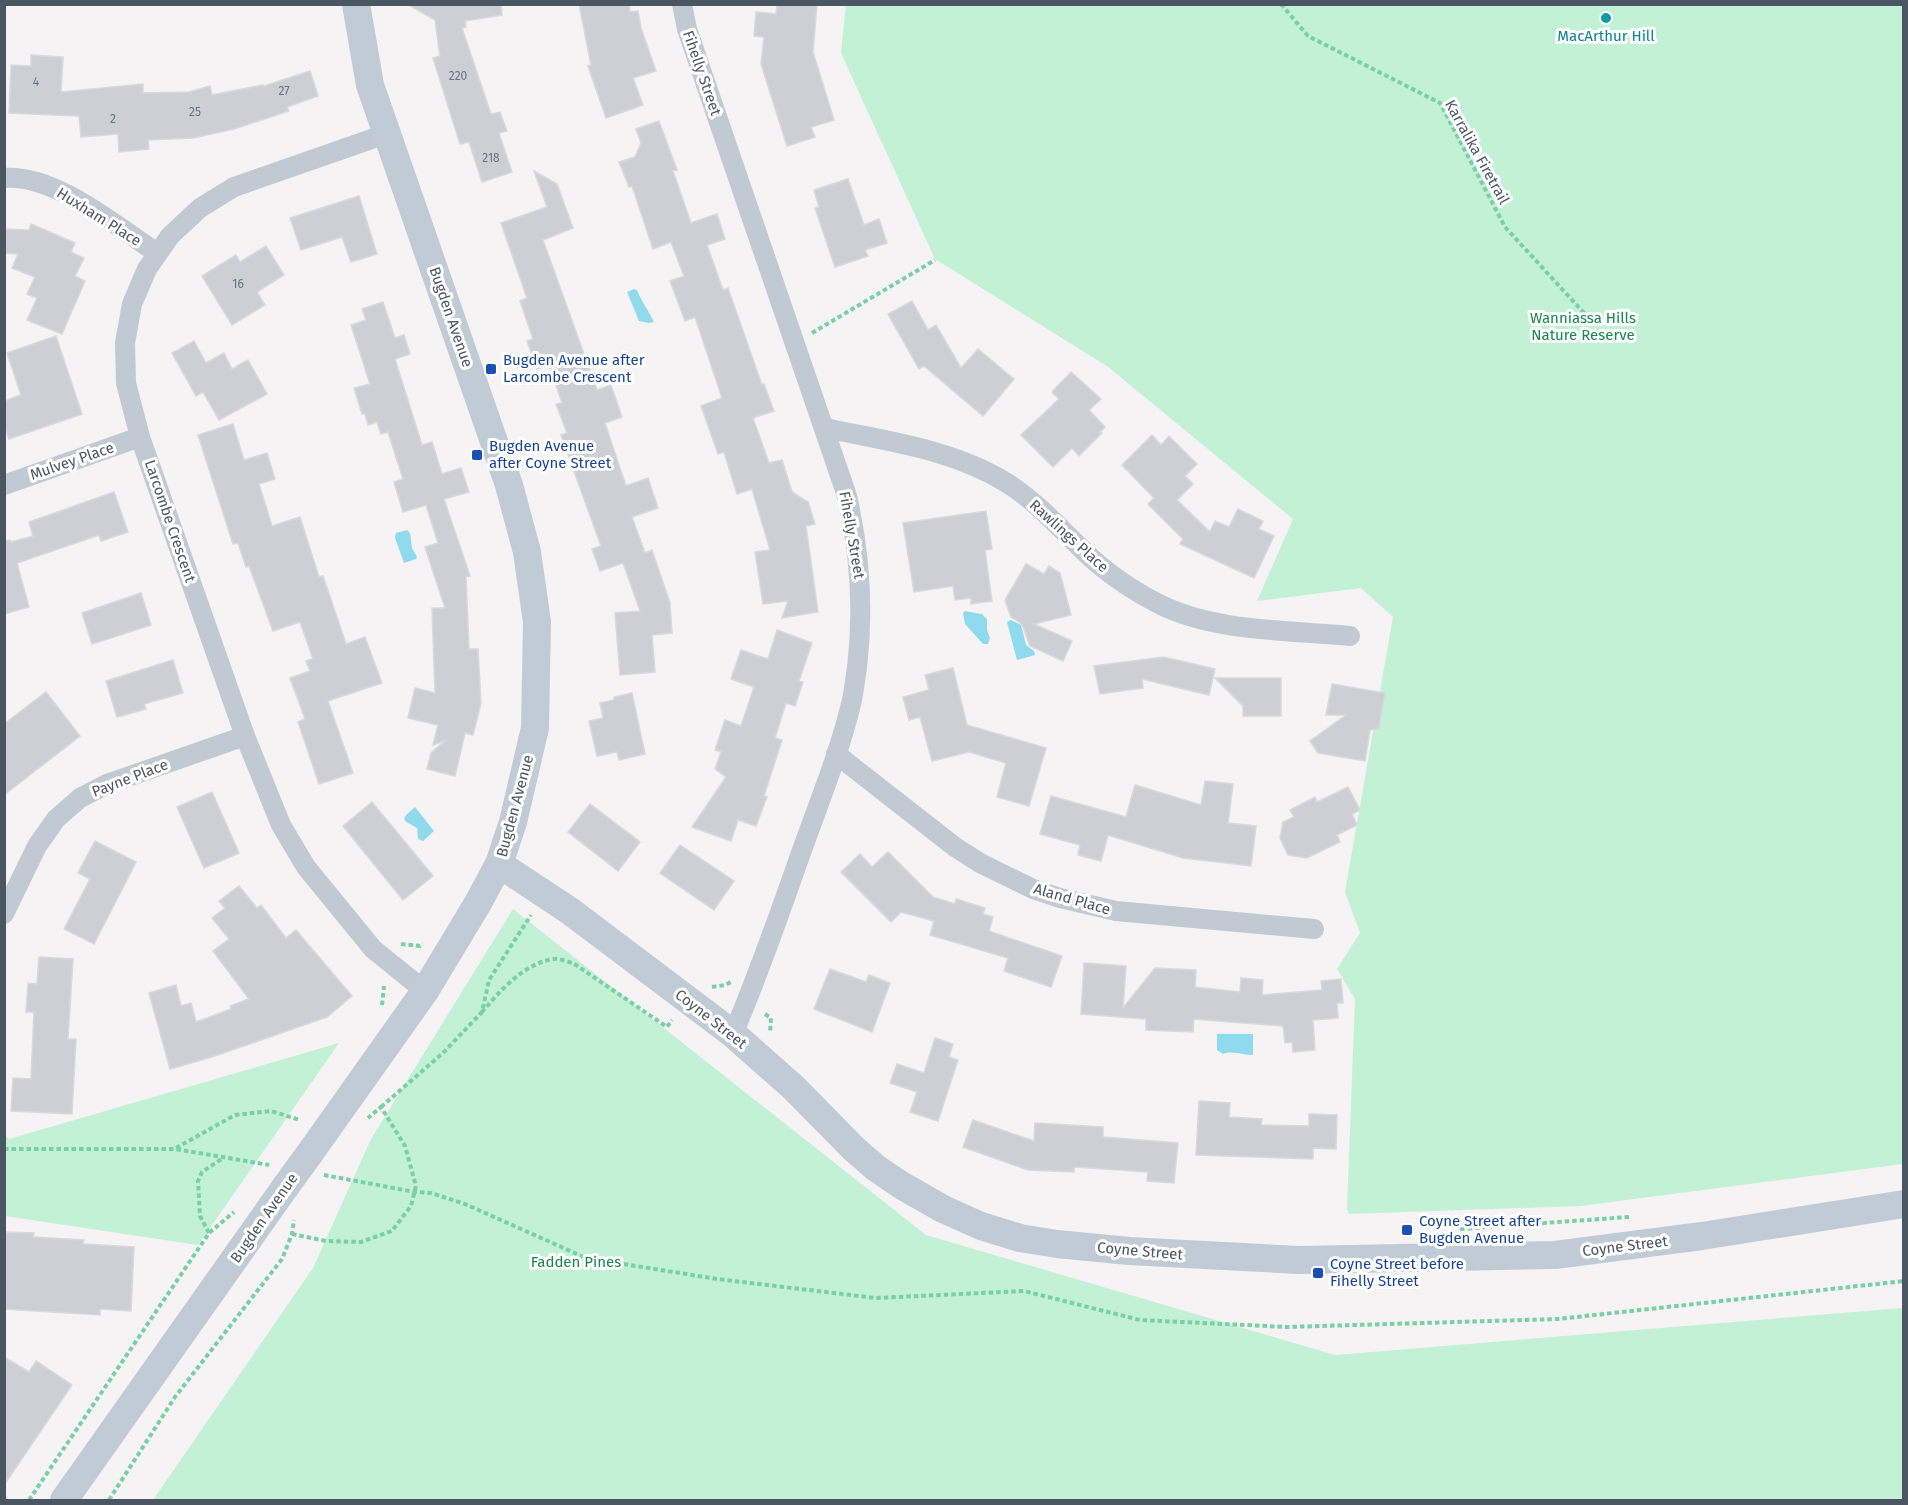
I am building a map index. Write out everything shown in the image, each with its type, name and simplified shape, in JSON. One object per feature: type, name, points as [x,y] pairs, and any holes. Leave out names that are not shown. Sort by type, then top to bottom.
[{"type":"street","name":"Bugden Avenue","points":[[64,1500],[282,1176],[317,1164],[425,991],[499,864],[513,822],[535,728],[537,622],[527,552],[509,485],[386,134],[367,69],[356,4]]},
{"type":"street","name":"Fihelly Street","points":[[682,4],[687,29],[847,496],[861,580],[862,609],[852,702],[836,754],[755,982],[733,1034]]},
{"type":"street","name":"Larcombe Crescent","points":[[386,134],[234,187],[200,208],[157,253],[147,269],[132,304],[125,343],[126,383],[140,437],[245,736],[280,825],[306,867],[380,954],[425,991]]},
{"type":"street","name":"Huxham Place","points":[[4,178],[44,184],[65,194],[157,253]]},
{"type":"street","name":"Rawlings Place","points":[[825,428],[965,462],[1006,482],[1043,510],[1097,563],[1117,579],[1159,604],[1181,613],[1227,625],[1350,636]]},
{"type":"street","name":"Mulvey Place","points":[[4,485],[140,437]]},
{"type":"street","name":"Payne Place","points":[[4,914],[37,846],[56,819],[80,798],[107,784],[245,736]]},
{"type":"street","name":"Aland Place","points":[[836,754],[955,847],[980,863],[1033,889],[1116,911],[1314,929]]},
{"type":"street","name":"Coyne Street","points":[[499,864],[570,912],[733,1034],[794,1088],[876,1168],[943,1209],[981,1226],[1020,1238],[1057,1244],[1215,1257],[1299,1260],[1555,1255],[1702,1236],[1904,1204]]},
{"type":"path","name":"Karralika Firetrail","points":[[1281,4],[1308,36],[1440,103],[1505,227],[1596,326]]},
{"type":"path","points":[[807,336],[935,260]]},
{"type":"path","points":[[366,1120],[443,1053],[482,1012],[489,980],[545,895]]},
{"type":"path","points":[[381,1013],[384,987],[369,966],[391,942],[420,946],[429,940]]},
{"type":"path","points":[[704,986],[725,985],[735,979]]},
{"type":"path","points":[[769,1036],[771,1018]]},
{"type":"path","points":[[292,1234],[326,1241],[361,1242],[392,1231],[411,1206],[416,1186],[405,1146],[381,1107]]},
{"type":"path","points":[[175,1149],[235,1115],[271,1111],[300,1120]]},
{"type":"path","points":[[297,1128],[306,1111]]},
{"type":"path","points":[[4,1143],[10,1149]]},
{"type":"path","points":[[4,1149],[175,1149],[223,1158],[282,1176]]},
{"type":"path","points":[[209,1233],[200,1216],[198,1181],[202,1172],[223,1158]]},
{"type":"path","points":[[317,1164],[465,1204],[586,1258],[717,1279],[876,1298],[1023,1291],[1140,1320],[1287,1327],[1558,1319],[1904,1281]]},
{"type":"path","points":[[29,1500],[209,1233],[242,1205]]},
{"type":"path","points":[[109,1500],[175,1397],[282,1259],[292,1234],[296,1213]]},
{"type":"path","points":[[1457,1229],[1633,1217]]},
{"type":"green space","name":"Wanniassa Hills Nature Reserve","points":[[846,4],[1903,5],[1903,1164],[1580,1206],[1349,1214],[1347,1209],[1355,999],[1337,969],[1360,933],[1345,892],[1393,617],[1361,588],[1257,601],[1293,519],[1107,366],[935,259],[841,53]]},
{"type":"green space","name":"Fadden Pines","points":[[513,909],[926,1235],[1335,1355],[1903,1308],[1903,1500],[153,1500],[313,1268],[371,1139]]},
{"type":"green space","points":[[339,1043],[198,1245],[5,1216],[5,1135],[9,1139]]},
{"type":"water","points":[[637,290],[654,322],[639,321],[627,292]]},
{"type":"water","points":[[407,530],[417,557],[404,563],[395,538],[396,533]]},
{"type":"water","points":[[965,611],[982,614],[987,619],[990,638],[988,644],[983,644],[965,624],[963,613]]},
{"type":"water","points":[[1011,620],[1021,625],[1026,645],[1034,651],[1035,655],[1017,660],[1007,622]]},
{"type":"water","points":[[415,807],[434,831],[423,841],[418,839],[417,828],[404,819]]},
{"type":"water","points":[[1217,1034],[1253,1034],[1253,1055],[1223,1054],[1217,1050]]},
{"type":"building","points":[[407,4],[501,4],[502,15],[465,21],[466,27],[462,28],[491,114],[500,112],[507,131],[499,133],[512,172],[482,182],[469,142],[460,144],[433,58],[440,56],[435,20]]},
{"type":"building","points":[[579,4],[629,4],[630,12],[638,11],[641,28],[656,71],[633,78],[643,105],[606,118],[588,66],[591,65]]},
{"type":"building","points":[[777,4],[817,4],[813,52],[834,120],[811,127],[815,137],[787,146],[761,64],[764,37],[754,36],[756,12],[776,14]]},
{"type":"building","points":[[31,55],[63,57],[61,92],[143,84],[143,93],[189,92],[210,86],[212,95],[264,86],[310,71],[318,96],[287,107],[289,111],[234,129],[193,138],[148,140],[149,149],[119,152],[118,134],[81,137],[79,116],[9,113],[11,65],[31,66]]},
{"type":"building","points":[[659,121],[677,170],[673,171],[691,223],[717,214],[725,239],[707,245],[723,290],[728,288],[762,385],[764,384],[774,411],[753,418],[769,463],[782,460],[792,492],[808,502],[815,524],[806,526],[818,612],[782,618],[788,601],[763,604],[755,552],[770,550],[752,489],[737,494],[724,452],[718,454],[701,406],[722,398],[695,317],[685,321],[670,281],[684,276],[671,242],[653,249],[632,186],[629,187],[619,162],[635,157],[641,143],[636,129]]},
{"type":"building","points":[[534,171],[557,184],[573,228],[543,240],[597,390],[611,385],[622,417],[605,423],[626,486],[648,478],[658,508],[632,517],[645,553],[652,550],[670,603],[672,633],[652,635],[655,672],[620,675],[615,613],[640,611],[623,563],[600,571],[592,549],[601,546],[561,435],[567,433],[556,404],[562,403],[549,365],[537,369],[527,341],[533,339],[520,301],[527,298],[501,223],[547,207]]},
{"type":"building","points":[[848,179],[864,225],[879,219],[887,243],[865,250],[868,256],[835,267],[815,208],[819,207],[814,190]]},
{"type":"building","points":[[359,196],[377,254],[351,262],[342,237],[301,250],[290,218]]},
{"type":"building","points":[[31,224],[75,243],[71,252],[84,258],[75,276],[85,281],[62,334],[27,320],[37,298],[27,294],[35,277],[12,268],[18,254],[4,253],[4,229],[29,230]]},
{"type":"building","points":[[266,246],[284,275],[257,292],[265,305],[232,325],[202,276],[236,255],[240,262]]},
{"type":"building","points":[[912,301],[928,330],[936,325],[961,368],[978,349],[1014,379],[983,416],[924,366],[919,369],[888,314]]},
{"type":"building","points":[[383,302],[395,338],[404,335],[410,354],[395,359],[422,445],[432,442],[442,474],[461,468],[469,492],[444,499],[470,576],[466,577],[469,649],[478,649],[481,703],[473,735],[465,733],[455,776],[427,769],[431,753],[446,740],[433,745],[438,725],[408,718],[415,688],[435,693],[432,608],[445,608],[425,547],[438,543],[426,505],[403,512],[394,482],[403,479],[388,432],[381,434],[377,422],[368,425],[354,388],[370,384],[351,325],[366,320],[362,309]]},
{"type":"building","points":[[56,336],[82,414],[9,439],[4,425],[4,401],[21,395],[7,353]]},
{"type":"building","points":[[194,341],[206,363],[224,353],[232,369],[248,360],[267,394],[219,420],[203,392],[196,396],[172,353]]},
{"type":"building","points":[[1071,372],[1101,399],[1089,410],[1105,427],[1079,456],[1072,448],[1053,467],[1021,435],[1059,399],[1052,392]]},
{"type":"building","points":[[233,424],[244,460],[267,453],[275,479],[259,484],[272,526],[300,517],[319,577],[323,576],[346,644],[365,637],[382,683],[328,701],[353,773],[319,784],[298,722],[305,719],[290,678],[310,671],[306,661],[313,659],[300,622],[273,631],[249,566],[246,567],[238,543],[233,544],[198,435]]},
{"type":"building","points":[[1152,435],[1161,445],[1169,436],[1197,464],[1185,476],[1193,484],[1177,500],[1210,532],[1215,521],[1229,527],[1238,509],[1263,521],[1259,529],[1274,536],[1254,578],[1180,544],[1183,539],[1148,504],[1154,498],[1122,465]]},
{"type":"building","points":[[114,492],[128,532],[101,541],[99,535],[17,563],[29,607],[4,614],[4,541],[10,540],[11,542],[33,536],[29,522]]},
{"type":"building","points":[[986,511],[992,549],[985,550],[992,601],[971,604],[971,598],[955,600],[953,586],[914,592],[903,523]]},
{"type":"building","points":[[1026,564],[1044,574],[1049,566],[1060,573],[1071,615],[1034,624],[1072,641],[1063,661],[1030,646],[1022,624],[1011,617],[1005,600]]},
{"type":"building","points":[[141,593],[151,625],[92,644],[82,613]]},
{"type":"building","points":[[777,630],[812,643],[799,681],[803,682],[795,706],[786,703],[775,738],[782,740],[764,796],[767,797],[756,826],[738,820],[731,841],[692,827],[726,777],[715,769],[721,752],[715,750],[725,720],[741,726],[754,687],[731,679],[741,650],[768,659]]},
{"type":"building","points":[[1164,657],[1215,669],[1209,695],[1142,679],[1143,688],[1100,694],[1094,666]]},
{"type":"building","points":[[173,660],[183,693],[144,704],[146,709],[117,717],[106,681]]},
{"type":"building","points":[[953,668],[967,725],[1046,748],[1029,806],[997,797],[1006,763],[969,752],[932,761],[920,717],[909,720],[903,697],[929,690],[925,675]]},
{"type":"building","points":[[1215,678],[1281,678],[1281,716],[1243,716],[1243,706]]},
{"type":"building","points":[[1332,684],[1385,693],[1379,728],[1370,730],[1365,761],[1318,753],[1310,741],[1346,715],[1326,715]]},
{"type":"building","points":[[46,692],[80,736],[4,795],[4,724]]},
{"type":"building","points":[[632,693],[645,754],[619,760],[617,752],[597,756],[589,721],[603,718],[600,703]]},
{"type":"building","points":[[1205,781],[1233,784],[1228,823],[1256,826],[1251,866],[1183,858],[1108,835],[1101,861],[1078,855],[1080,845],[1040,834],[1051,796],[1126,817],[1135,785],[1201,805]]},
{"type":"building","points":[[1348,787],[1360,810],[1352,814],[1357,825],[1337,835],[1340,842],[1307,858],[1288,855],[1280,838],[1283,822],[1294,817],[1290,810],[1315,797],[1317,802]]},
{"type":"building","points":[[212,792],[239,853],[204,868],[177,807]]},
{"type":"building","points":[[372,802],[433,876],[403,900],[343,826]]},
{"type":"building","points":[[590,804],[640,842],[618,871],[568,832]]},
{"type":"building","points":[[95,841],[136,862],[94,944],[64,929],[90,879],[78,873]]},
{"type":"building","points":[[680,845],[734,881],[714,910],[660,873]]},
{"type":"building","points":[[888,852],[933,897],[955,904],[956,899],[985,908],[983,914],[993,917],[989,931],[1062,956],[1051,987],[1004,971],[1008,958],[930,935],[934,921],[901,912],[891,922],[841,872],[860,854],[872,867]]},
{"type":"building","points":[[239,886],[257,908],[261,905],[286,938],[296,930],[352,996],[327,1017],[212,1057],[170,1069],[149,993],[176,985],[181,1006],[191,1003],[196,1022],[231,1009],[230,1006],[249,999],[213,951],[229,939],[212,918],[225,908],[219,901]]},
{"type":"building","points":[[39,957],[73,959],[68,1039],[76,1039],[72,1114],[11,1111],[13,1078],[31,1079],[34,1012],[26,1012],[28,983],[37,984]]},
{"type":"building","points":[[1084,963],[1126,966],[1123,1008],[1155,968],[1196,970],[1195,987],[1240,992],[1241,978],[1263,980],[1262,995],[1322,990],[1321,981],[1341,979],[1343,1003],[1337,1003],[1338,1018],[1313,1020],[1315,1050],[1293,1052],[1292,1042],[1285,1043],[1283,1026],[1194,1019],[1193,1032],[1146,1030],[1146,1019],[1081,1014]]},
{"type":"building","points":[[830,969],[866,982],[869,975],[890,983],[872,1032],[814,1009]]},
{"type":"building","points":[[935,1038],[953,1044],[949,1057],[958,1060],[938,1121],[910,1112],[917,1092],[890,1083],[897,1064],[924,1073]]},
{"type":"building","points":[[1199,1101],[1230,1103],[1229,1117],[1262,1119],[1261,1125],[1309,1126],[1309,1114],[1337,1115],[1336,1149],[1313,1148],[1313,1159],[1196,1155]]},
{"type":"building","points":[[973,1120],[1034,1141],[1035,1123],[1103,1127],[1103,1137],[1178,1143],[1174,1183],[1147,1181],[1148,1172],[1074,1167],[1074,1172],[1028,1170],[963,1147]]},
{"type":"building","points":[[4,1232],[34,1233],[33,1237],[84,1240],[83,1244],[134,1247],[131,1311],[100,1309],[100,1315],[4,1309]]},
{"type":"building","points":[[4,1357],[29,1372],[36,1361],[72,1385],[4,1485]]},
{"type":"place","name":"MacArthur Hill","points":[[1606,18]]},
{"type":"place","name":"Bugden Avenue after Larcombe Crescent","points":[[491,369]]},
{"type":"place","name":"Bugden Avenue after Coyne Street","points":[[477,455]]},
{"type":"place","name":"Coyne Street after Bugden Avenue","points":[[1407,1230]]},
{"type":"place","name":"Coyne Street before Fihelly Street","points":[[1318,1273]]}]
